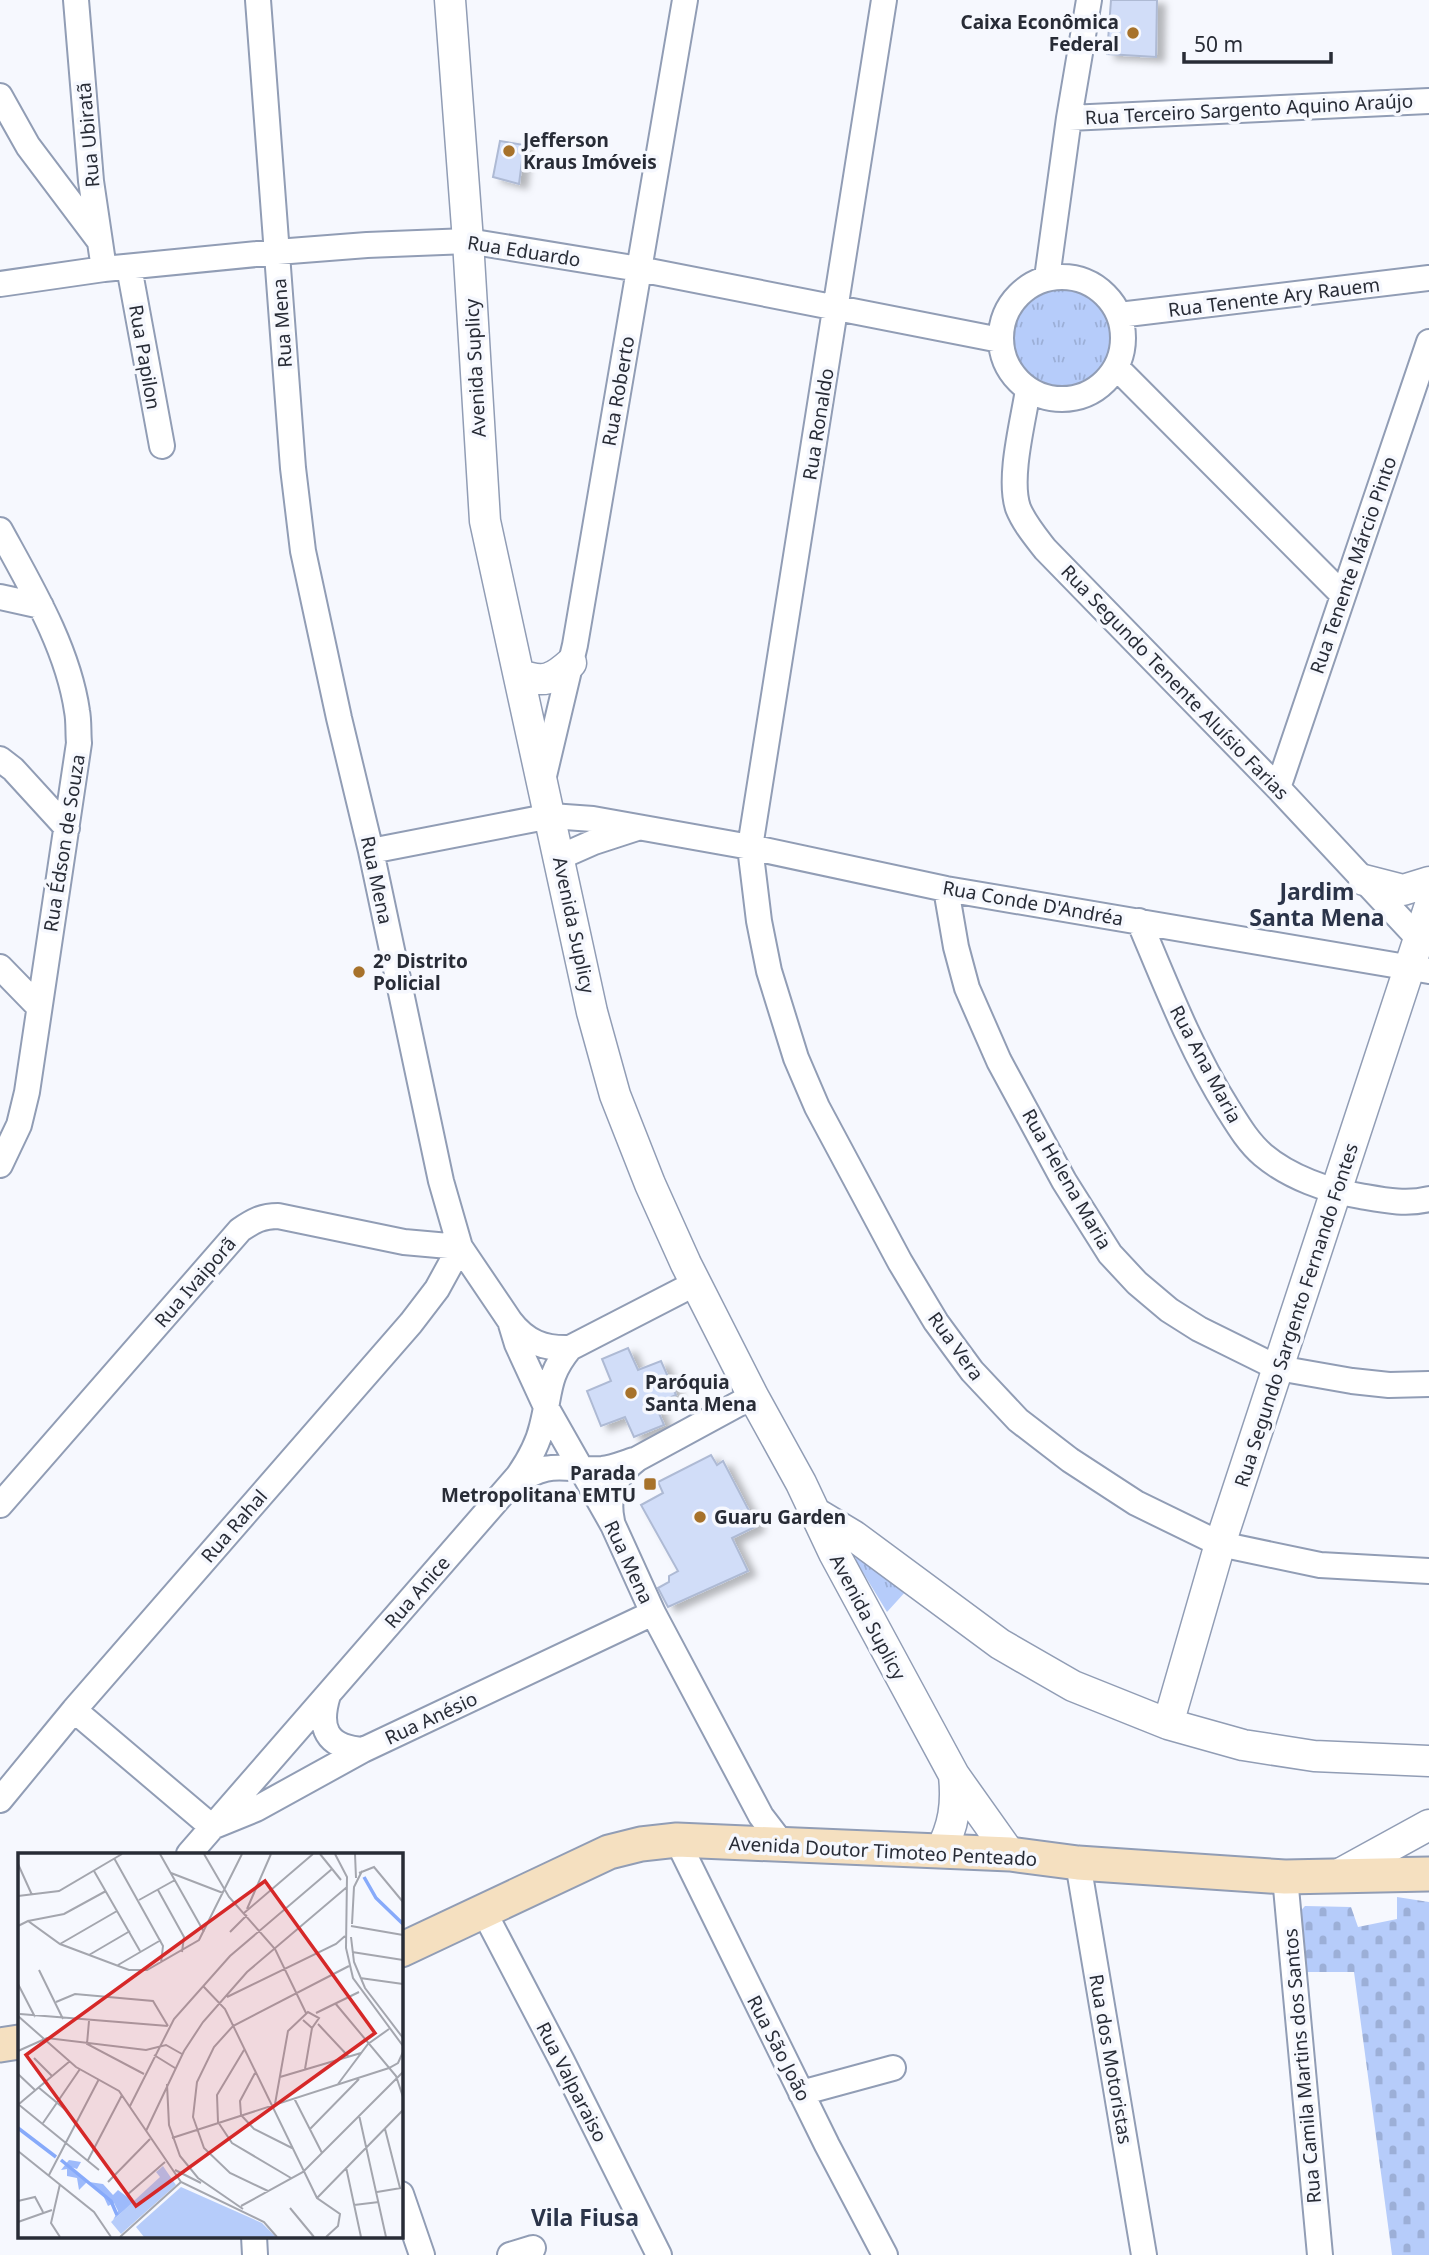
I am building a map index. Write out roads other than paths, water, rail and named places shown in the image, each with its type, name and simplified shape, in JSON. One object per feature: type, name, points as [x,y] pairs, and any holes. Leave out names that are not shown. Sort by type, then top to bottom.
[{"type":"main road","name":"Avenida Doutor Timoteo Penteado","points":[[402,1950],[609,1852],[640,1844],[677,1840],[1010,1854],[1078,1863],[1285,1877],[1429,1874]]},
{"type":"main road","points":[[0,2044],[18,2042]]},
{"type":"street","name":"Rua Ubiratã","points":[[76,0],[91,181],[104,269]]},
{"type":"street","name":"Rua Mena","points":[[258,0],[293,468],[303,551],[371,851],[441,1181],[460,1247],[510,1321],[517,1345],[546,1407],[612,1525],[653,1613],[761,1816],[784,1846]]},
{"type":"street","name":"Avenida Suplicy","points":[[450,0],[485,521],[592,1012],[615,1096],[650,1184],[696,1283],[753,1396],[802,1483],[841,1566],[954,1775],[1010,1854]]},
{"type":"street","name":"Rua Roberto","points":[[543,780],[571,663],[685,0]]},
{"type":"street","name":"Rua Ronaldo","points":[[750,847],[884,0]]},
{"type":"street","points":[[1047,278],[1069,118],[1089,0]]},
{"type":"street","points":[[0,96],[34,155],[100,242]]},
{"type":"street","name":"Rua Terceiro Sargento Aquino Araújo","points":[[1069,118],[1429,101]]},
{"type":"street","name":"Rua Eduardo","points":[[0,284],[104,269],[277,252],[468,241],[837,306],[1000,340]]},
{"type":"street","name":"Rua Papilon","points":[[129,267],[162,446]]},
{"type":"street","points":[[1069,277],[1090,283],[1108,297],[1119,315],[1123,341],[1116,367],[1100,386],[1077,398],[1052,399],[1028,390],[1008,368],[1000,340],[1003,320],[1013,301],[1028,287],[1047,278],[1069,277]]},
{"type":"street","name":"Rua Tenente Ary Rauem","points":[[1119,315],[1429,278]]},
{"type":"street","name":"Rua Tenente Márcio Pinto","points":[[1278,788],[1429,342]]},
{"type":"street","points":[[1116,367],[1343,595]]},
{"type":"street","name":"Rua Segundo Tenente Aluísio Farias","points":[[1028,390],[1014,482],[1018,507],[1029,529],[1045,549],[1278,788],[1419,939]]},
{"type":"street","name":"Rua Édson de Souza","points":[[0,530],[41,606],[69,675],[77,711],[79,743],[27,1092],[19,1125],[0,1165]]},
{"type":"street","points":[[0,597],[41,606]]},
{"type":"street","points":[[520,676],[545,680],[571,663]]},
{"type":"street","points":[[0,759],[13,769],[67,828]]},
{"type":"street","name":"Rua Conde D'Andréa","points":[[371,851],[551,816],[613,822],[750,847],[946,889],[1420,970]]},
{"type":"street","name":"Rua Conde D'Andréa","points":[[560,857],[594,842],[638,828]]},
{"type":"street","name":"Rua Vera","points":[[750,847],[759,921],[769,971],[796,1058],[817,1107],[936,1322],[972,1371],[1017,1420],[1070,1460],[1136,1503],[1220,1545],[1320,1565],[1429,1571]]},
{"type":"street","points":[[1364,880],[1403,890],[1429,882]]},
{"type":"street","name":"Rua Helena Maria","points":[[946,889],[956,947],[967,988],[999,1061],[1064,1181],[1110,1254],[1137,1283],[1169,1310],[1199,1329],[1278,1368],[1389,1385],[1429,1384]]},
{"type":"street","name":"Rua Segundo Sargento Fernando Fontes","points":[[1168,1724],[1220,1545],[1336,1192],[1420,970],[1419,939],[1429,908]]},
{"type":"street","name":"Rua Ana Maria","points":[[1139,921],[1186,1034],[1216,1090],[1247,1139],[1278,1166],[1336,1192],[1395,1202],[1429,1199]]},
{"type":"street","points":[[0,967],[39,1007]]},
{"type":"street","name":"Rua Ivaiporã","points":[[0,1505],[240,1230],[253,1220],[278,1216],[404,1242],[460,1247]]},
{"type":"street","name":"Rua Rahal","points":[[0,1800],[74,1710],[411,1322],[437,1289],[460,1247]]},
{"type":"street","points":[[510,1321],[519,1332],[542,1346],[570,1348],[696,1283]]},
{"type":"street","name":"Rua Anice","points":[[190,1853],[507,1491],[537,1444],[552,1375],[570,1348]]},
{"type":"street","points":[[612,1525],[610,1495],[625,1468],[753,1396]]},
{"type":"street","name":"Rua Anice","points":[[507,1491],[540,1470],[566,1466],[610,1468],[637,1459]]},
{"type":"street","points":[[814,1512],[865,1544],[1000,1644],[1073,1686],[1168,1724],[1242,1745],[1314,1756],[1425,1760]]},
{"type":"street","name":"Rua Anésio","points":[[212,1827],[256,1808],[363,1750],[653,1613]]},
{"type":"street","points":[[328,1694],[323,1712],[323,1725],[327,1732],[333,1741],[344,1747],[363,1750]]},
{"type":"street","points":[[74,1710],[212,1827]]},
{"type":"street","name":"Avenida Suplicy","points":[[940,1852],[956,1811],[954,1775]]},
{"type":"street","points":[[1336,1876],[1429,1825]]},
{"type":"street","name":"Rua São João","points":[[677,1840],[885,2255]]},
{"type":"street","name":"Rua dos Motoristas","points":[[1078,1863],[1144,2255]]},
{"type":"street","name":"Rua Camila Martins dos Santos","points":[[1285,1877],[1320,2255]]},
{"type":"street","name":"Rua Valparaiso","points":[[483,1910],[659,2255]]},
{"type":"street","points":[[0,2044],[18,2033]]},
{"type":"street","points":[[801,2092],[893,2068]]},
{"type":"street","points":[[402,2197],[422,2255]]},
{"type":"place","name":"Caixa Econômica Federal","points":[[1133,33]]},
{"type":"place","name":"Jefferson Kraus Imóveis","points":[[509,151]]},
{"type":"place","name":"2º Distrito Policial","points":[[359,972]]},
{"type":"place","name":"Paróquia Santa Mena","points":[[631,1393]]},
{"type":"place","name":"Parada Metropolitana EMTU","points":[[650,1484]]},
{"type":"place","name":"Guaru Garden","points":[[700,1517]]},
{"type":"district","name":"Jardim Santa Mena","points":[[1317,904]]},
{"type":"district","name":"Vila Fiusa","points":[[585,2217]]}]
